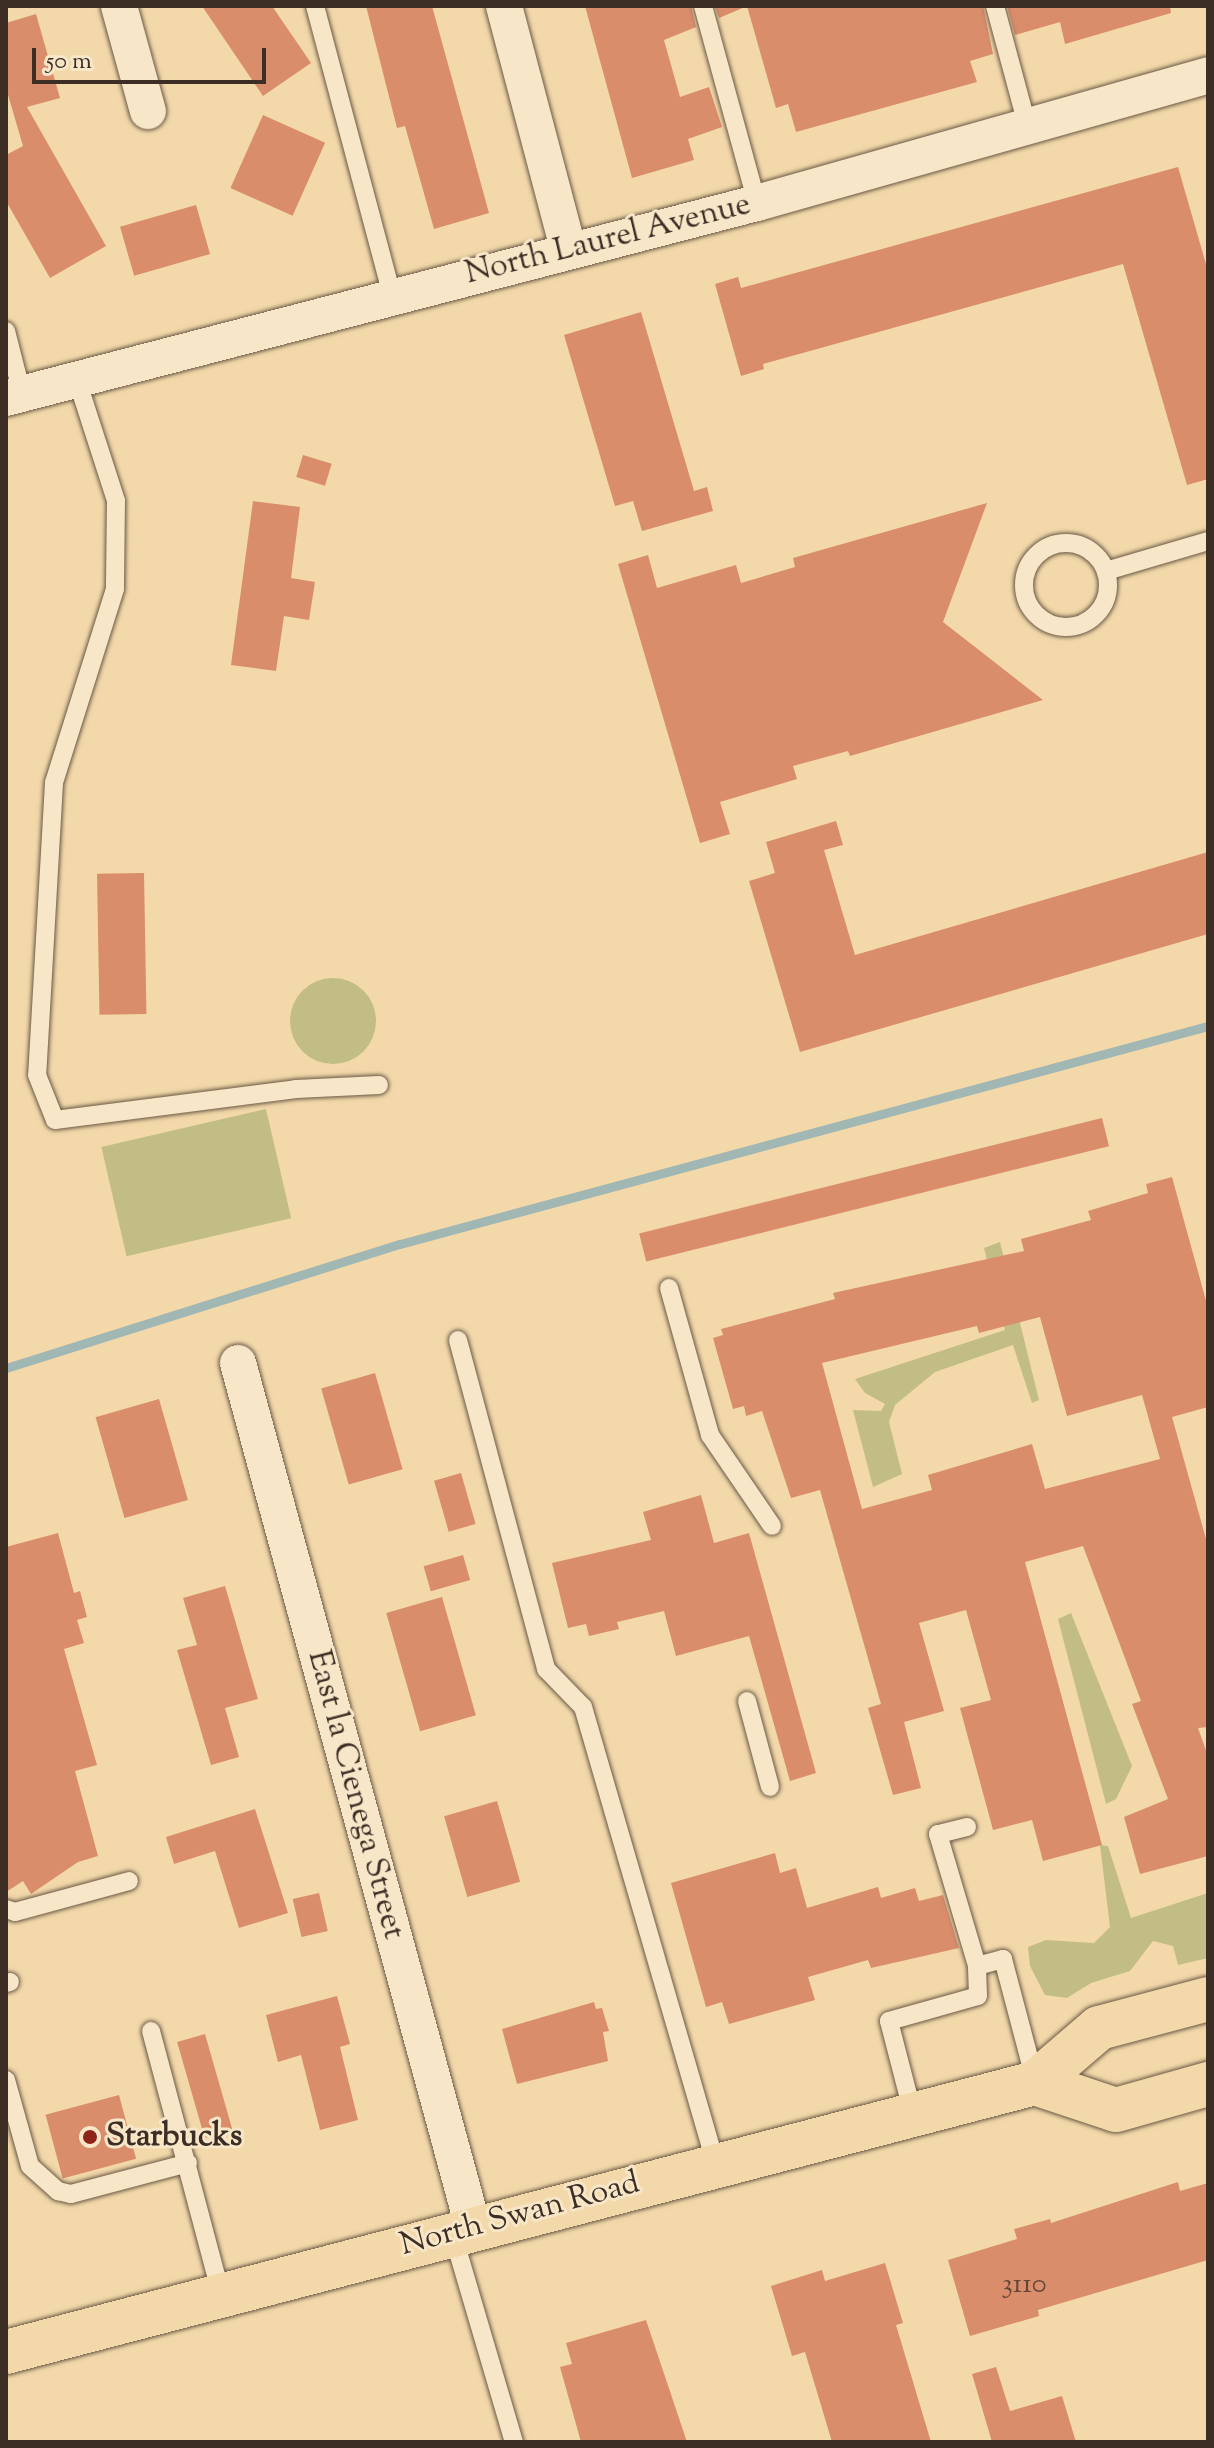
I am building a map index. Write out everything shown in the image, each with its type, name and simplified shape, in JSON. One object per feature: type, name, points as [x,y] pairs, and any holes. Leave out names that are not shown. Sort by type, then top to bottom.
[{"type":"main road","name":"North Swan Road","points":[[6,2352],[463,2230],[1035,2083],[1099,2028],[1208,1999]]},
{"type":"main road","points":[[1035,2083],[1116,2110],[1208,2084]]},
{"type":"street","points":[[119,6],[148,111]]},
{"type":"street","points":[[504,6],[568,248]]},
{"type":"street","name":"North Laurel Avenue","points":[[14,396],[568,248],[757,203],[1208,75]]},
{"type":"street","name":"East la Cienega Street","points":[[238,1363],[463,2230]]},
{"type":"lane","points":[[315,6],[392,295]]},
{"type":"lane","points":[[703,6],[757,203]]},
{"type":"lane","points":[[995,6],[1028,128]]},
{"type":"lane","points":[[6,331],[14,396]]},
{"type":"lane","points":[[77,380],[116,501],[115,589],[54,783],[37,1075],[55,1120],[296,1089],[379,1085]]},
{"type":"lane","points":[[1106,571],[1208,541]]},
{"type":"lane","points":[[1053,544],[1079,544],[1100,559],[1106,571],[1106,599],[1099,611],[1076,626],[1048,623],[1028,603],[1024,589],[1030,561],[1053,544]]},
{"type":"lane","points":[[669,1288],[710,1435],[772,1526]]},
{"type":"lane","points":[[458,1340],[546,1669],[583,1707],[716,2165]]},
{"type":"lane","points":[[747,1701],[770,1787]]},
{"type":"lane","points":[[913,2114],[889,2021],[978,1996],[977,1966],[938,1834],[967,1827]]},
{"type":"lane","points":[[6,1909],[15,1912],[129,1881]]},
{"type":"lane","points":[[977,1966],[1003,1959],[1035,2083]]},
{"type":"lane","points":[[151,2031],[221,2294]]},
{"type":"lane","points":[[6,2080],[30,2166],[58,2191],[71,2194],[188,2163]]},
{"type":"lane","points":[[463,2230],[514,2442]]},
{"type":"shaded area","points":[[325,978],[341,978],[364,990],[373,1004],[376,1021],[373,1038],[364,1052],[341,1064],[325,1064],[309,1057],[297,1045],[290,1029],[290,1013],[297,997],[309,985]]},
{"type":"shaded area","points":[[266,1109],[291,1218],[127,1256],[101,1147]]},
{"type":"shaded area","points":[[1000,1242],[1039,1400],[1032,1403],[1013,1345],[935,1372],[895,1405],[889,1422],[902,1474],[873,1487],[853,1410],[881,1411],[885,1404],[865,1393],[855,1379],[1005,1330],[984,1248]]},
{"type":"shaded area","points":[[1071,1613],[1132,1766],[1116,1799],[1106,1804],[1058,1619]]},
{"type":"shaded area","points":[[1100,1845],[1108,1846],[1131,1918],[1208,1893],[1208,1958],[1178,1965],[1173,1946],[1153,1941],[1130,1971],[1091,1983],[1067,1998],[1045,1995],[1030,1966],[1028,1947],[1046,1940],[1094,1943],[1110,1927]]},
{"type":"building","points":[[202,6],[272,6],[311,63],[263,96]]},
{"type":"building","points":[[366,6],[432,6],[489,213],[434,229],[405,126],[397,128]]},
{"type":"building","points":[[585,6],[691,6],[696,27],[664,40],[680,97],[709,87],[722,127],[688,139],[694,160],[632,178]]},
{"type":"building","points":[[715,6],[745,6],[745,7],[719,18]]},
{"type":"building","points":[[747,6],[983,6],[993,54],[970,61],[977,82],[796,132],[788,104],[776,108]]},
{"type":"building","points":[[1007,6],[1170,6],[1171,13],[1065,44],[1060,22],[1015,35]]},
{"type":"building","points":[[36,14],[60,98],[27,107],[106,246],[50,278],[6,201],[6,155],[23,146],[6,88],[6,23]]},
{"type":"building","points":[[263,115],[325,143],[293,216],[230,188]]},
{"type":"building","points":[[1178,167],[1208,271],[1208,479],[1187,485],[1123,264],[763,364],[764,369],[741,376],[715,284],[738,277],[741,288]]},
{"type":"building","points":[[196,205],[210,254],[134,276],[120,227]]},
{"type":"building","points":[[641,312],[694,491],[707,487],[713,511],[642,531],[633,501],[615,506],[564,335]]},
{"type":"building","points":[[303,455],[332,464],[325,486],[296,477]]},
{"type":"building","points":[[253,501],[300,507],[291,578],[315,582],[309,620],[284,616],[276,671],[231,665]]},
{"type":"building","points":[[987,503],[943,622],[1043,700],[850,756],[848,751],[793,766],[797,779],[720,802],[730,834],[700,843],[618,564],[648,555],[657,588],[736,565],[741,583],[795,567],[793,558]]},
{"type":"building","points":[[836,821],[843,845],[824,850],[855,955],[1208,852],[1208,934],[800,1052],[749,881],[775,873],[766,842]]},
{"type":"building","points":[[144,873],[146,1014],[99,1015],[97,874]]},
{"type":"building","points":[[1102,1118],[1109,1146],[646,1262],[639,1233]]},
{"type":"building","points":[[1172,1177],[1208,1308],[1208,1407],[1172,1417],[1208,1546],[1208,1727],[1198,1728],[1208,1756],[1208,1856],[1140,1874],[1124,1817],[1168,1799],[1132,1704],[1141,1701],[1083,1546],[1025,1562],[1102,1845],[1043,1861],[1032,1820],[993,1830],[960,1708],[991,1700],[966,1610],[919,1623],[944,1711],[904,1722],[921,1788],[893,1795],[868,1708],[881,1704],[820,1490],[791,1498],[762,1411],[746,1416],[744,1406],[733,1409],[713,1338],[723,1335],[721,1329],[835,1299],[833,1293],[1024,1251],[1021,1239],[1091,1220],[1088,1211],[1148,1193],[1146,1184]],"holes":[[[1040,1317],[1067,1416],[1142,1395],[1160,1459],[1045,1489],[1032,1444],[928,1475],[932,1490],[862,1509],[822,1363],[977,1326],[979,1333]]]},
{"type":"building","points":[[375,1373],[403,1469],[349,1485],[321,1388]]},
{"type":"building","points":[[159,1399],[188,1500],[124,1518],[96,1417]]},
{"type":"building","points":[[461,1473],[476,1524],[449,1532],[434,1481]]},
{"type":"building","points":[[701,1495],[714,1543],[749,1533],[816,1773],[790,1781],[749,1636],[676,1656],[664,1611],[617,1622],[619,1629],[589,1636],[586,1624],[568,1628],[552,1563],[651,1540],[643,1512]]},
{"type":"building","points":[[58,1533],[74,1593],[80,1591],[87,1617],[77,1620],[84,1643],[64,1649],[97,1765],[75,1771],[98,1856],[78,1862],[31,1894],[23,1881],[6,1892],[6,1547]]},
{"type":"building","points":[[463,1555],[470,1580],[431,1591],[424,1566]]},
{"type":"building","points":[[225,1586],[258,1699],[225,1708],[239,1757],[211,1765],[177,1650],[197,1645],[183,1598]]},
{"type":"building","points":[[442,1597],[476,1715],[420,1731],[386,1613]]},
{"type":"building","points":[[497,1801],[520,1882],[467,1897],[444,1816]]},
{"type":"building","points":[[255,1809],[288,1913],[239,1928],[215,1851],[174,1864],[166,1837]]},
{"type":"building","points":[[775,1853],[780,1873],[796,1868],[807,1908],[878,1887],[881,1898],[915,1888],[919,1901],[943,1895],[959,1948],[871,1968],[868,1960],[808,1977],[815,2000],[729,2024],[722,2002],[706,2007],[671,1883]]},
{"type":"building","points":[[319,1893],[328,1931],[301,1937],[293,1899]]},
{"type":"building","points":[[337,1996],[350,2044],[340,2047],[358,2120],[320,2130],[301,2055],[278,2062],[266,2015]]},
{"type":"building","points":[[594,2002],[596,2009],[602,2008],[609,2031],[603,2032],[608,2061],[517,2084],[502,2029]]},
{"type":"building","points":[[205,2034],[233,2130],[205,2138],[177,2042]]},
{"type":"building","name":"Starbucks","points":[[119,2095],[136,2159],[63,2178],[46,2115]]},
{"type":"building","points":[[1178,2182],[1180,2191],[1208,2183],[1208,2260],[1038,2310],[1039,2316],[970,2336],[948,2260],[1017,2239],[1014,2229],[1050,2219],[1051,2223]]},
{"type":"building","points":[[885,2263],[903,2323],[896,2325],[931,2442],[832,2442],[805,2352],[792,2356],[771,2286],[822,2270],[825,2281]]},
{"type":"building","points":[[646,2320],[687,2442],[581,2442],[560,2367],[572,2364],[566,2343]]},
{"type":"building","points":[[996,2367],[1010,2411],[1062,2396],[1076,2442],[992,2442],[972,2374]]},
{"type":"waterway","points":[[6,1368],[400,1244],[1208,1026]]},
{"type":"place","name":"Starbucks","points":[[90,2137]]}]
